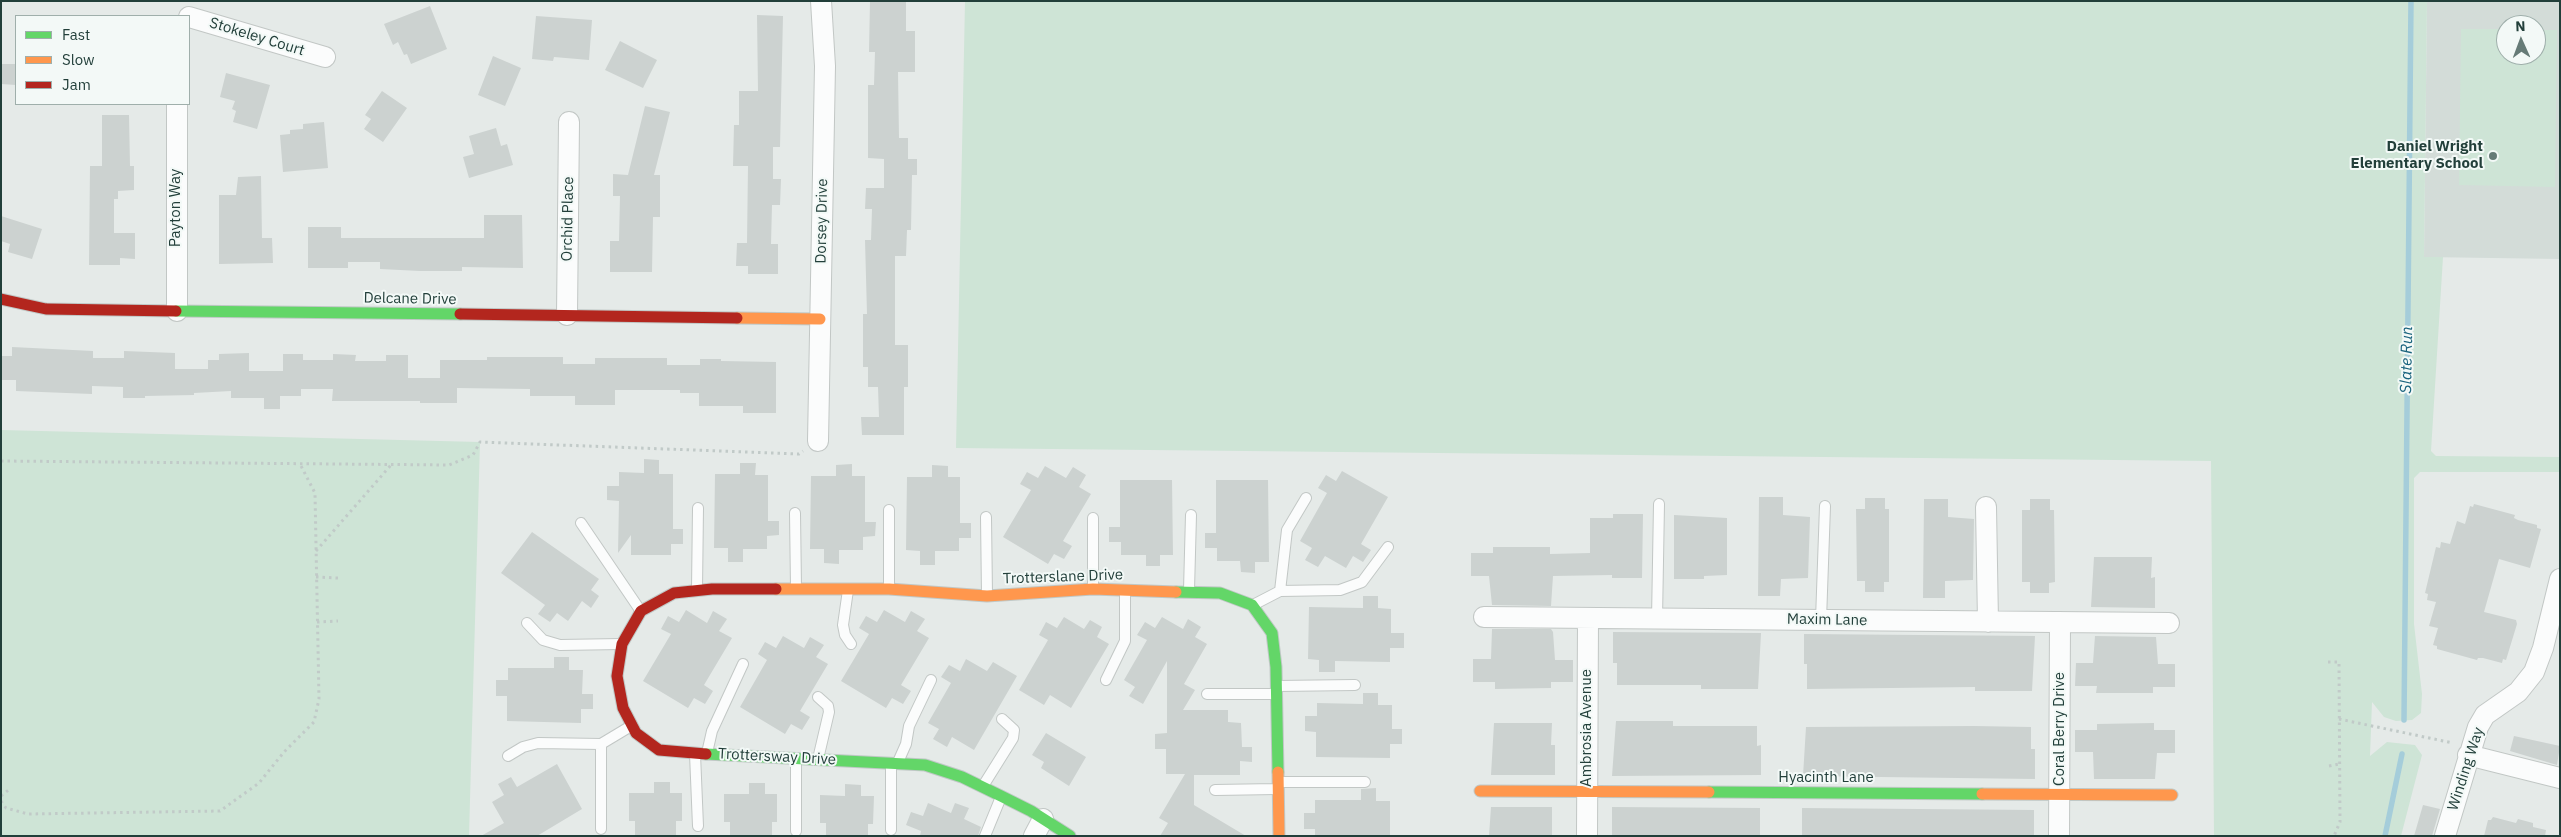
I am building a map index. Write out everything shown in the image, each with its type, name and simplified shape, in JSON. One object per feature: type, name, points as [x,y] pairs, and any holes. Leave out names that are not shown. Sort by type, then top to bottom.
[{"type":"street","points":[[187,15],[193,1]]},
{"type":"street","name":"Dorsey Drive","points":[[818,440],[825,66],[821,1]]},
{"type":"street","name":"Stokeley Court","points":[[190,17],[325,57]]},
{"type":"street","name":"Payton Way","points":[[177,105],[177,312]]},
{"type":"street","name":"Orchid Place","points":[[567,315],[569,122]]},
{"type":"street","name":"Delcane Drive","points":[[1,299],[46,309],[820,319]]},
{"type":"street","points":[[1986,507],[1988,622]]},
{"type":"street","name":"Winding Way","points":[[2446,836],[2478,727],[2485,715],[2518,692],[2534,672],[2543,648],[2560,579]]},
{"type":"street","name":"Trotterslane Drive","points":[[641,611],[674,592],[796,589],[889,589],[988,596],[1093,589],[1220,592],[1252,605]]},
{"type":"street","points":[[1252,605],[1272,633],[1276,690],[1279,836]]},
{"type":"street","name":"Trottersway Drive","points":[[641,611],[622,644],[617,676],[623,708],[636,733],[658,750],[925,765],[1001,796],[1038,828],[1070,836]]},
{"type":"street","name":"Maxim Lane","points":[[1484,617],[1588,620],[2169,623]]},
{"type":"street","name":"Ambrosia Avenue","points":[[1587,836],[1588,620]]},
{"type":"street","name":"Coral Berry Drive","points":[[2059,836],[2060,622]]},
{"type":"street","points":[[2470,750],[2560,778]]},
{"type":"street","name":"Hyacinth Lane","points":[[1480,791],[2172,795]]},
{"type":"lane","points":[[1280,591],[1287,530],[1306,498]]},
{"type":"lane","points":[[1657,619],[1659,504]]},
{"type":"lane","points":[[1821,620],[1825,506]]},
{"type":"lane","points":[[697,590],[698,508]]},
{"type":"lane","points":[[889,510],[889,589]]},
{"type":"lane","points":[[795,513],[796,589]]},
{"type":"lane","points":[[1189,591],[1191,515]]},
{"type":"lane","points":[[986,517],[988,596]]},
{"type":"lane","points":[[1093,518],[1093,589]]},
{"type":"lane","points":[[581,523],[641,611]]},
{"type":"lane","points":[[1252,605],[1280,591],[1340,590],[1362,582],[1388,547]]},
{"type":"lane","points":[[848,589],[843,625],[845,635],[851,644]]},
{"type":"lane","points":[[1106,680],[1126,641],[1125,590]]},
{"type":"lane","points":[[527,623],[543,640],[560,645],[622,644]]},
{"type":"lane","points":[[707,754],[712,731],[744,664]]},
{"type":"lane","points":[[891,830],[894,763],[906,744],[909,726],[931,680]]},
{"type":"lane","points":[[1207,694],[1355,684]]},
{"type":"lane","points":[[818,697],[828,706],[829,712],[818,760]]},
{"type":"lane","points":[[982,787],[1012,738],[1014,730],[1002,719]]},
{"type":"lane","points":[[508,756],[522,747],[538,743],[601,744],[632,725]]},
{"type":"lane","points":[[601,744],[601,829]]},
{"type":"lane","points":[[695,753],[698,826]]},
{"type":"lane","points":[[796,759],[796,831]]},
{"type":"lane","points":[[1214,790],[1365,782]]},
{"type":"lane","points":[[985,836],[1001,796]]},
{"type":"path","points":[[1,461],[449,465],[473,455],[480,442],[800,454],[818,440]]},
{"type":"path","points":[[1,801],[6,808],[28,814],[220,811],[259,783],[284,752],[314,722],[319,699],[315,493],[300,464]]},
{"type":"path","points":[[316,552],[391,465]]},
{"type":"path","points":[[316,577],[338,578]]},
{"type":"path","points":[[317,622],[338,621]]},
{"type":"path","points":[[2328,662],[2339,662],[2340,822],[2334,836]]},
{"type":"path","points":[[2339,719],[2470,750]]},
{"type":"path","points":[[2329,766],[2339,764]]},
{"type":"path","points":[[1,796],[11,788]]},
{"type":"shaded area","name":"Daniel Wright Elementary School","points":[[2427,1],[2560,1],[2560,259],[2424,257]]},
{"type":"green space","points":[[965,1],[2427,1],[2424,257],[2443,257],[2431,451],[2436,456],[2560,457],[2560,472],[2420,472],[2414,478],[2414,624],[2422,694],[2421,713],[2412,720],[2396,721],[2384,717],[2372,702],[2370,756],[2387,742],[2415,745],[2422,755],[2401,836],[2214,836],[2211,461],[956,448]]},
{"type":"green space","points":[[2461,29],[2496,29],[2496,65],[2546,65],[2546,30],[2557,30],[2555,187],[2459,185]]},
{"type":"green space","points":[[1,430],[480,442],[469,836],[1,836]]},
{"type":"building","points":[[870,1],[906,1],[906,31],[915,31],[915,72],[898,72],[899,138],[908,138],[908,159],[917,159],[917,175],[912,175],[911,230],[907,230],[906,256],[895,256],[895,345],[908,345],[908,387],[904,387],[904,435],[862,435],[861,417],[879,417],[878,387],[868,387],[868,367],[863,367],[863,314],[867,314],[865,240],[871,240],[872,209],[865,209],[866,188],[884,188],[884,159],[868,158],[868,85],[874,85],[875,52],[869,52]]},
{"type":"building","points":[[430,6],[447,49],[411,64],[407,54],[404,55],[398,42],[393,45],[384,24]]},
{"type":"building","points":[[757,15],[783,16],[780,147],[773,147],[773,179],[781,179],[780,205],[772,205],[771,244],[778,244],[778,274],[748,274],[748,266],[736,266],[737,243],[747,243],[748,166],[733,166],[734,125],[739,125],[739,91],[758,91]]},
{"type":"building","points":[[536,16],[592,20],[589,60],[554,57],[553,61],[532,59]]},
{"type":"building","points":[[620,41],[657,60],[643,88],[605,70]]},
{"type":"building","points":[[493,56],[521,68],[505,106],[478,95]]},
{"type":"building","points":[[1,64],[15,64],[15,85],[1,84]]},
{"type":"building","points":[[226,73],[270,85],[257,129],[233,122],[236,111],[232,109],[235,101],[220,97]]},
{"type":"building","points":[[382,91],[407,108],[383,142],[364,129],[371,119],[365,115]]},
{"type":"building","points":[[645,106],[670,112],[654,175],[660,175],[660,217],[653,217],[652,272],[610,272],[610,241],[619,241],[620,196],[613,196],[613,174],[628,175]]},
{"type":"building","points":[[102,115],[129,115],[130,166],[134,166],[134,190],[118,191],[118,199],[114,199],[114,233],[135,233],[135,259],[120,258],[120,265],[89,265],[90,166],[102,166]]},
{"type":"building","points":[[324,122],[328,168],[283,172],[280,135],[290,134],[290,130],[303,129],[303,124]]},
{"type":"building","points":[[496,128],[501,146],[507,144],[513,165],[469,178],[463,157],[474,154],[469,136]]},
{"type":"building","points":[[261,176],[262,238],[272,238],[273,263],[219,264],[219,195],[236,195],[238,177]]},
{"type":"building","points":[[484,215],[522,215],[523,268],[462,267],[462,271],[420,271],[380,269],[380,262],[348,262],[348,268],[308,268],[308,227],[341,227],[341,238],[484,238]]},
{"type":"building","points":[[1,216],[42,229],[32,259],[8,252],[10,244],[1,241]]},
{"type":"building","points":[[12,347],[93,351],[93,358],[124,358],[124,351],[175,353],[175,369],[208,369],[208,360],[219,360],[219,354],[249,353],[249,371],[283,371],[283,354],[303,354],[303,360],[333,360],[333,354],[356,355],[355,361],[386,361],[386,355],[408,355],[408,378],[440,378],[440,360],[487,360],[487,357],[563,357],[563,364],[595,364],[595,358],[667,358],[667,365],[700,365],[700,359],[776,362],[776,413],[743,413],[743,406],[699,406],[699,393],[680,393],[680,390],[615,390],[615,405],[575,405],[575,396],[530,396],[530,389],[457,388],[457,403],[420,403],[420,401],[332,401],[333,389],[301,389],[301,396],[280,396],[280,409],[264,409],[264,398],[231,398],[231,391],[194,393],[194,395],[123,398],[123,387],[92,386],[92,394],[16,391],[16,380],[1,380],[1,356],[12,356]]},
{"type":"building","points":[[644,459],[659,460],[659,474],[673,474],[673,529],[683,529],[683,544],[671,544],[671,555],[631,555],[631,535],[618,553],[619,501],[607,500],[607,486],[619,486],[619,472],[644,473]]},
{"type":"building","points":[[740,463],[756,463],[755,475],[768,475],[768,521],[779,521],[779,535],[767,536],[767,549],[743,549],[743,562],[728,562],[728,548],[714,548],[715,474],[740,474]]},
{"type":"building","points":[[852,464],[852,476],[865,476],[865,522],[876,522],[875,536],[863,537],[863,550],[839,550],[839,564],[824,563],[824,549],[810,549],[811,476],[836,476],[836,465]]},
{"type":"building","points":[[932,465],[948,466],[948,477],[960,477],[960,523],[971,523],[971,538],[959,538],[959,551],[935,551],[935,565],[920,565],[920,551],[906,550],[907,477],[932,477]]},
{"type":"building","points":[[1045,466],[1066,478],[1073,467],[1086,475],[1079,487],[1091,494],[1063,541],[1072,546],[1064,559],[1054,554],[1048,564],[1003,537],[1031,490],[1020,484],[1027,472],[1038,478]]},
{"type":"building","points":[[1342,471],[1388,497],[1361,544],[1371,550],[1363,562],[1353,556],[1346,568],[1325,556],[1318,567],[1305,560],[1312,548],[1300,541],[1327,493],[1318,488],[1326,475],[1336,481]]},
{"type":"building","points":[[1120,480],[1172,480],[1173,555],[1160,555],[1160,566],[1146,566],[1146,555],[1121,555],[1121,542],[1109,542],[1109,527],[1120,527]]},
{"type":"building","points":[[1216,480],[1268,480],[1269,562],[1255,562],[1255,573],[1241,572],[1240,561],[1217,561],[1217,548],[1205,548],[1205,533],[1216,533]]},
{"type":"building","points":[[1759,497],[1783,497],[1783,515],[1810,517],[1808,578],[1781,579],[1780,596],[1758,596]]},
{"type":"building","points":[[1865,498],[1885,498],[1885,509],[1889,509],[1889,582],[1884,582],[1884,592],[1865,592],[1865,581],[1857,581],[1856,509],[1865,509]]},
{"type":"building","points":[[1924,499],[1948,499],[1948,517],[1974,519],[1973,580],[1945,581],[1945,598],[1923,598]]},
{"type":"building","points":[[2030,499],[2050,499],[2050,510],[2054,510],[2055,582],[2049,583],[2049,593],[2030,593],[2030,582],[2022,582],[2022,510],[2030,510]]},
{"type":"building","points":[[2474,504],[2515,515],[2514,518],[2537,525],[2537,528],[2541,529],[2530,568],[2499,559],[2484,612],[2516,620],[2517,624],[2506,660],[2503,659],[2502,663],[2483,658],[2478,658],[2477,660],[2437,649],[2437,646],[2433,645],[2438,628],[2429,626],[2436,602],[2427,600],[2428,594],[2425,593],[2436,547],[2440,548],[2441,542],[2450,544],[2457,521],[2465,524],[2470,506],[2473,507]]},
{"type":"building","points":[[1613,514],[1643,514],[1642,578],[1612,578],[1612,575],[1553,576],[1551,606],[1492,605],[1489,576],[1471,576],[1471,553],[1493,553],[1493,547],[1550,547],[1550,554],[1590,553],[1590,518],[1613,518]]},
{"type":"building","points":[[1674,515],[1727,518],[1727,575],[1704,576],[1704,579],[1674,579]]},
{"type":"building","points":[[532,532],[599,579],[591,590],[599,596],[591,608],[582,601],[568,621],[557,613],[550,622],[538,614],[545,605],[501,573]]},
{"type":"building","points":[[2094,557],[2152,557],[2151,578],[2155,577],[2155,608],[2091,607]]},
{"type":"building","points":[[1363,596],[1378,596],[1378,608],[1391,609],[1391,633],[1404,633],[1404,648],[1390,648],[1390,662],[1335,661],[1335,672],[1319,672],[1319,660],[1308,659],[1309,607],[1363,608]]},
{"type":"building","points":[[686,610],[707,623],[713,611],[727,619],[719,631],[732,638],[704,685],[713,691],[705,704],[694,698],[688,708],[643,681],[671,634],[661,629],[668,616],[679,622]]},
{"type":"building","points":[[884,610],[905,622],[911,611],[925,619],[917,631],[929,638],[901,685],[911,691],[903,704],[892,698],[886,708],[841,681],[869,634],[859,628],[866,616],[877,622]]},
{"type":"building","points":[[1064,617],[1084,629],[1090,620],[1102,627],[1097,637],[1109,644],[1071,708],[1050,695],[1044,705],[1019,690],[1048,640],[1039,635],[1046,622],[1057,628]]},
{"type":"building","points":[[1162,617],[1183,629],[1188,619],[1201,627],[1195,637],[1207,644],[1184,684],[1195,690],[1183,710],[1228,710],[1228,722],[1241,723],[1242,747],[1252,747],[1252,762],[1240,761],[1240,775],[1194,775],[1194,805],[1246,836],[1160,836],[1168,823],[1159,818],[1185,774],[1166,774],[1166,749],[1155,749],[1155,734],[1167,733],[1167,661],[1143,704],[1129,696],[1135,687],[1124,680],[1147,640],[1137,635],[1145,622],[1155,628]]},
{"type":"building","points":[[1492,629],[1551,629],[1553,632],[1555,660],[1573,660],[1573,682],[1551,682],[1551,688],[1495,689],[1495,682],[1473,682],[1473,659],[1491,659]]},
{"type":"building","points":[[1613,632],[1761,633],[1758,689],[1701,689],[1701,685],[1617,685],[1617,663],[1613,663]]},
{"type":"building","points":[[1804,634],[2035,636],[2032,691],[1975,691],[1975,687],[1807,689],[1807,664],[1804,664]]},
{"type":"building","points":[[783,636],[804,648],[810,637],[824,645],[816,657],[828,664],[800,711],[810,717],[802,730],[791,724],[785,734],[740,707],[767,660],[758,654],[765,642],[776,648]]},
{"type":"building","points":[[2095,636],[2156,637],[2158,664],[2175,664],[2175,687],[2153,687],[2153,693],[2096,693],[2097,686],[2075,686],[2076,663],[2093,663]]},
{"type":"building","points":[[554,657],[569,657],[569,670],[583,670],[582,694],[593,694],[593,709],[581,709],[581,723],[507,721],[507,696],[496,696],[496,680],[508,680],[508,668],[554,668]]},
{"type":"building","points":[[966,659],[987,671],[993,662],[1017,676],[974,750],[952,737],[947,747],[933,739],[939,729],[928,723],[951,683],[941,677],[949,665],[960,671]]},
{"type":"building","points":[[1363,693],[1378,693],[1378,705],[1392,705],[1392,729],[1402,729],[1402,744],[1390,744],[1390,758],[1316,757],[1316,732],[1305,731],[1305,716],[1317,716],[1317,703],[1363,704]]},
{"type":"building","points":[[1616,721],[1673,721],[1673,726],[1757,726],[1757,746],[1761,745],[1761,775],[1612,776]]},
{"type":"building","points":[[1494,723],[1552,723],[1551,745],[1555,745],[1555,775],[1491,775]]},
{"type":"building","points":[[2154,723],[2154,730],[2175,730],[2175,753],[2157,753],[2155,779],[2094,779],[2093,752],[2075,752],[2075,730],[2097,730],[2097,724]]},
{"type":"building","points":[[1806,727],[2031,727],[2031,749],[2035,749],[2035,779],[1803,776]]},
{"type":"building","points":[[1046,733],[1086,757],[1069,786],[1041,768],[1044,762],[1032,755]]},
{"type":"building","points":[[2514,736],[2560,746],[2557,765],[2510,751]]},
{"type":"building","points":[[557,764],[582,809],[537,836],[481,836],[504,823],[492,802],[504,795],[498,784],[511,777],[517,787]]},
{"type":"building","points":[[654,782],[670,782],[670,793],[682,793],[682,821],[676,821],[676,836],[635,836],[635,821],[629,821],[629,793],[654,793]]},
{"type":"building","points":[[749,783],[765,783],[765,794],[777,794],[777,822],[772,822],[772,836],[730,836],[730,822],[724,822],[724,794],[749,794]]},
{"type":"building","points":[[845,784],[861,785],[861,796],[874,796],[873,824],[868,824],[868,836],[826,836],[826,823],[820,823],[820,795],[845,796]]},
{"type":"building","points":[[1376,788],[1376,801],[1390,801],[1390,836],[1315,836],[1315,829],[1304,829],[1304,813],[1315,813],[1315,800],[1361,800],[1361,789]]},
{"type":"building","points":[[928,803],[951,813],[955,803],[969,808],[964,819],[981,827],[978,836],[920,836],[921,831],[906,825],[911,812],[923,816]]},
{"type":"building","points":[[2423,805],[2440,809],[2432,836],[2414,836]]},
{"type":"building","points":[[1491,807],[1552,807],[1552,836],[1489,836]]},
{"type":"building","points":[[1612,807],[1760,808],[1760,835],[1615,836],[1612,835]]},
{"type":"building","points":[[1802,808],[2034,810],[2034,836],[1802,836]]},
{"type":"building","points":[[2493,817],[2516,823],[2518,819],[2533,823],[2533,827],[2546,830],[2545,836],[2484,836],[2488,820],[2491,820]]},
{"type":"waterway","name":"Slate Run","points":[[2404,720],[2411,1]]},
{"type":"waterway","name":"Slate Run","points":[[2385,836],[2402,754]]},
{"type":"traffic: fast","points":[[176,311],[460,314]]},
{"type":"traffic: fast","points":[[1176,592],[1220,593],[1252,605],[1272,633],[1276,667],[1278,772]]},
{"type":"traffic: fast","points":[[706,754],[925,765],[962,777],[1001,796],[1031,811],[1070,836]]},
{"type":"traffic: fast","points":[[1709,792],[1982,794]]},
{"type":"traffic: slow","points":[[737,318],[820,319]]},
{"type":"traffic: slow","points":[[776,589],[889,589],[987,596],[1093,589],[1176,592]]},
{"type":"traffic: slow","points":[[1278,772],[1279,836]]},
{"type":"traffic: slow","points":[[1480,791],[1709,792]]},
{"type":"traffic: slow","points":[[1982,794],[2172,795]]},
{"type":"traffic: jam","points":[[1,299],[46,309],[176,311]]},
{"type":"traffic: jam","points":[[460,314],[737,318]]},
{"type":"traffic: jam","points":[[706,754],[659,750],[636,733],[623,708],[617,676],[622,644],[641,611],[674,593],[712,589],[776,589]]},
{"type":"place","name":"Daniel Wright Elementary School","points":[[2493,156]]}]
